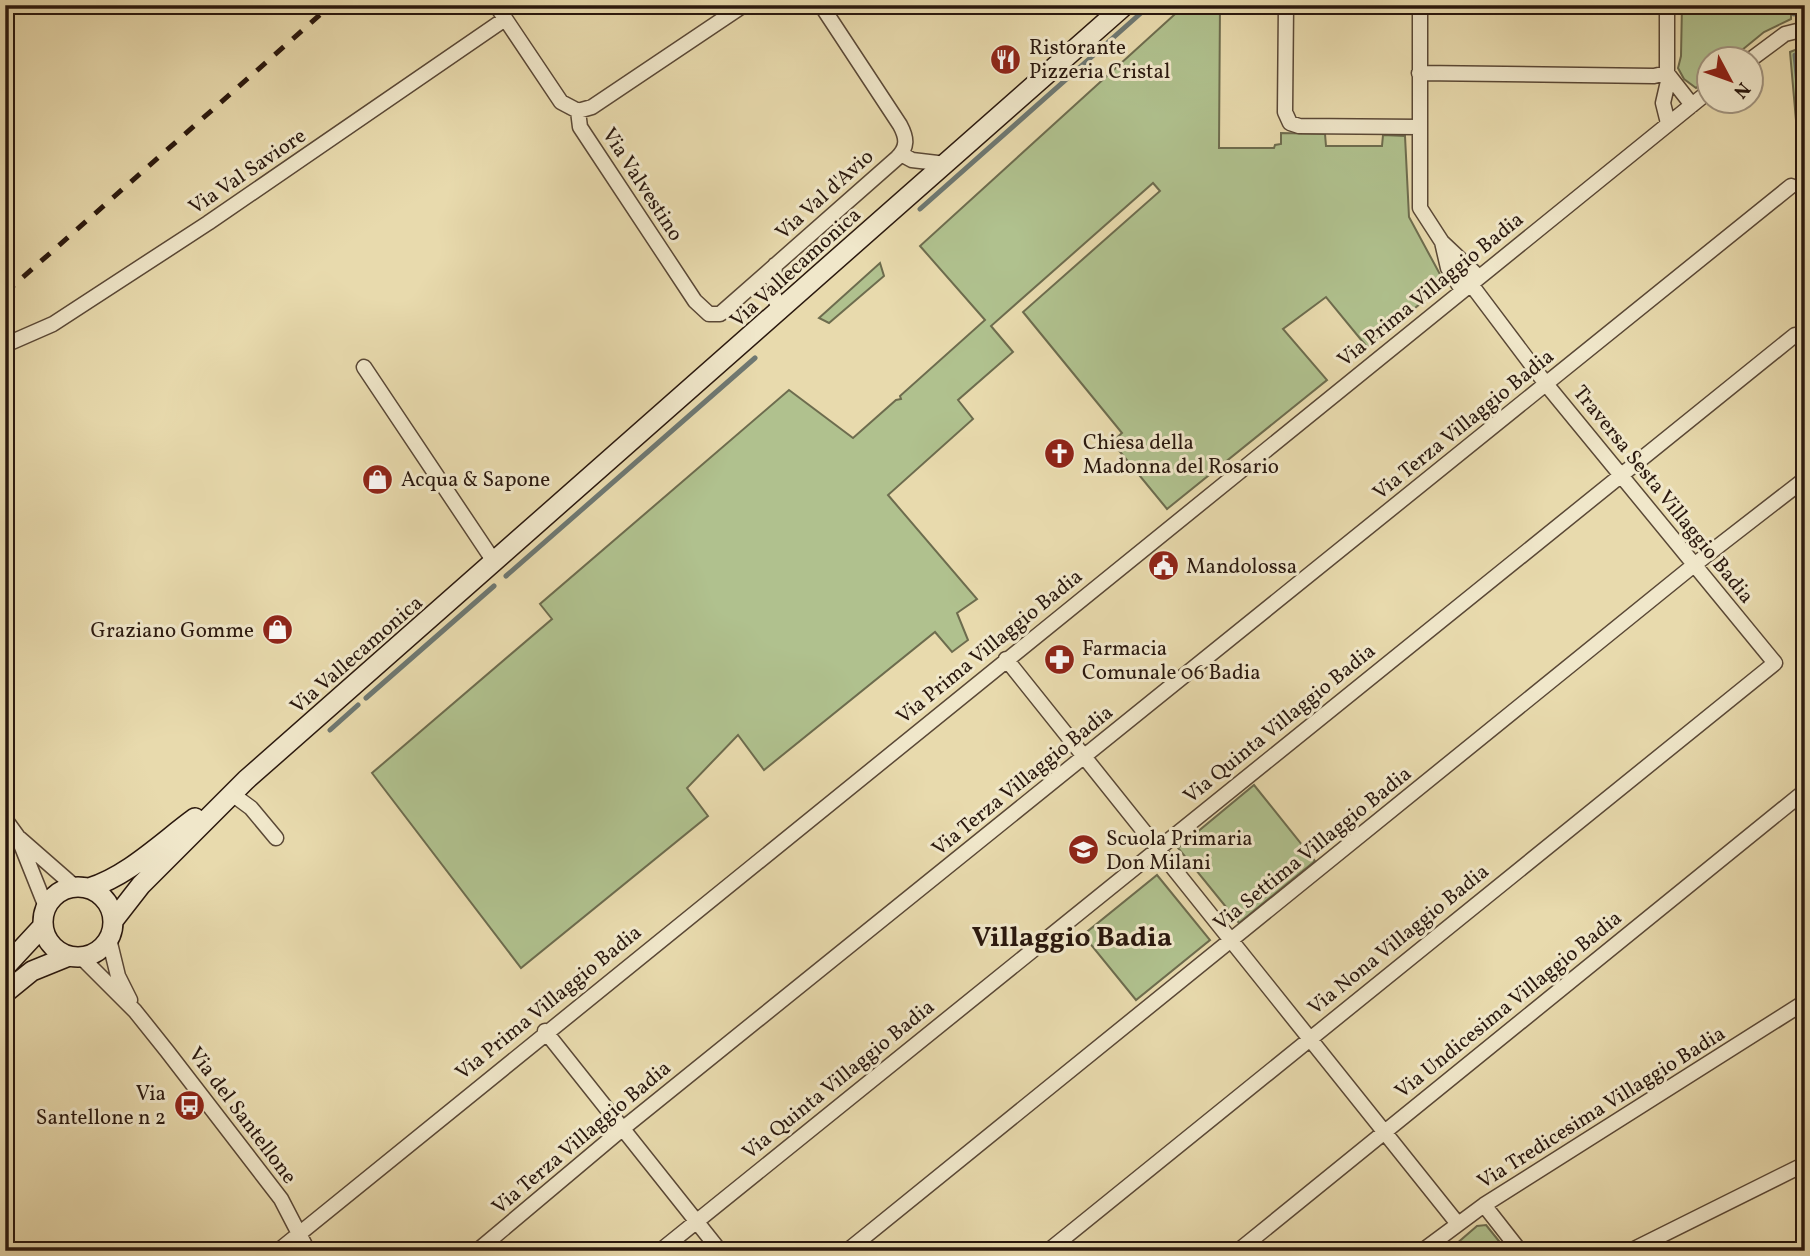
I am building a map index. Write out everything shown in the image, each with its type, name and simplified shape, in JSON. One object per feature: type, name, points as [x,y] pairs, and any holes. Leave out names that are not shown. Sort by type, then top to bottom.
[{"type":"main road","name":"Via Vallecamonica","points":[[111,930],[141,886],[246,780],[1125,5]]},
{"type":"main road","name":"Via Vallecamonica","points":[[82,887],[103,884],[246,780]]},
{"type":"main road","points":[[5,967],[44,916],[57,893],[82,887],[104,897],[111,930],[102,948],[32,971],[5,993]]},
{"type":"main road","points":[[44,916],[54,948],[75,957]]},
{"type":"street","name":"Via Valvestino","points":[[496,5],[561,102],[578,111],[580,127],[695,301],[714,316]]},
{"type":"street","points":[[578,111],[592,107],[744,5]]},
{"type":"street","name":"Via Val d'Avio","points":[[714,316],[720,314],[901,154],[906,143],[903,131],[821,5]]},
{"type":"street","points":[[1286,5],[1285,112],[1290,123],[1299,126],[1419,127]]},
{"type":"street","name":"Traversa Sesta Villaggio Badia","points":[[1420,5],[1420,208],[1470,283],[1546,384],[1776,663]]},
{"type":"street","points":[[1667,5],[1668,75],[1663,103],[1668,123]]},
{"type":"street","name":"Via Val Saviore","points":[[5,345],[53,324],[208,223],[505,19]]},
{"type":"street","points":[[1764,49],[1785,34],[1805,29]]},
{"type":"street","points":[[1419,73],[1668,75]]},
{"type":"street","points":[[1668,75],[1692,105]]},
{"type":"street","name":"Via Prima Villaggio Badia","points":[[278,1251],[545,1031],[1692,105]]},
{"type":"street","name":"Via Val d'Avio","points":[[901,154],[912,160],[946,164]]},
{"type":"street","name":"Via Terza Villaggio Badia","points":[[477,1251],[621,1130],[1791,186]]},
{"type":"street","name":"Traversa Sesta Villaggio Badia","points":[[1441,242],[1448,268],[1470,283]]},
{"type":"street","name":"Via Val d'Avio","points":[[775,265],[773,293],[779,312]]},
{"type":"street","name":"Via Quinta Villaggio Badia","points":[[660,1251],[1157,847],[1623,476],[1795,335]]},
{"type":"street","points":[[364,367],[495,563]]},
{"type":"street","name":"Via Settima Villaggio Badia","points":[[847,1251],[1694,565],[1805,479]]},
{"type":"street","points":[[1006,659],[1458,1224]]},
{"type":"street","name":"Via Nona Villaggio Badia","points":[[1048,1251],[1776,663]]},
{"type":"street","name":"Via Undicesima Villaggio Badia","points":[[1238,1251],[1805,791]]},
{"type":"street","points":[[232,794],[251,808],[276,838]]},
{"type":"street","points":[[5,819],[19,837],[82,887]]},
{"type":"street","points":[[19,837],[44,916]]},
{"type":"street","name":"Via del Santellone","points":[[111,930],[118,976],[135,1010]]},
{"type":"street","name":"Via del Santellone","points":[[75,957],[135,1010],[281,1199],[308,1251]]},
{"type":"street","name":"Via Tredicesima Villaggio Badia","points":[[1423,1250],[1485,1205],[1805,1002]]},
{"type":"street","points":[[545,1031],[621,1130],[720,1251]]},
{"type":"street","points":[[1630,1251],[1805,1164]]},
{"type":"street","points":[[1485,1205],[1520,1251]]},
{"type":"green space","points":[[1185,5],[1220,5],[1219,148],[1274,148],[1275,145],[1281,144],[1281,133],[1325,134],[1326,146],[1382,146],[1383,135],[1405,136],[1409,217],[1442,278],[1442,286],[1367,347],[1326,297],[1283,329],[1327,380],[1167,509],[1112,442],[1122,433],[1023,312],[1160,191],[1153,183],[991,326],[1013,352],[958,400],[973,419],[888,495],[977,599],[957,613],[968,640],[952,652],[935,632],[764,770],[738,735],[687,788],[708,816],[521,968],[372,773],[552,619],[540,604],[789,390],[853,438],[896,400],[901,399],[900,396],[985,320],[920,246]]},
{"type":"green space","points":[[1682,5],[1791,5],[1791,19],[1764,32],[1747,46],[1694,46],[1694,86],[1684,79],[1678,68],[1681,56]]},
{"type":"green space","points":[[1805,46],[1805,430],[1802,189],[1790,52]]},
{"type":"green space","points":[[880,263],[884,276],[829,323],[819,318]]},
{"type":"green space","points":[[1254,785],[1315,861],[1239,923],[1178,848]]},
{"type":"green space","points":[[1157,875],[1210,940],[1136,1000],[1083,935]]},
{"type":"green space","points":[[1486,1225],[1507,1251],[1448,1251],[1477,1226]]},
{"type":"waterway","points":[[920,209],[1150,5]]},
{"type":"waterway","points":[[1793,5],[1794,14]]},
{"type":"waterway","points":[[1795,55],[1805,153]]},
{"type":"waterway","points":[[506,576],[755,358]]},
{"type":"waterway","points":[[366,698],[494,586]]},
{"type":"waterway","points":[[330,730],[358,705]]},
{"type":"railway","points":[[5,293],[331,5]]},
{"type":"place","name":"Ristorante Pizzeria Cristal","points":[[1006,59]]},
{"type":"place","name":"Chiesa della Madonna del Rosario","points":[[1060,454]]},
{"type":"place","name":"Acqua & Sapone","points":[[378,479]]},
{"type":"place","name":"Mandolossa","points":[[1163,566]]},
{"type":"place","name":"Graziano Gomme","points":[[277,630]]},
{"type":"place","name":"Farmacia Comunale 06 Badia","points":[[1059,660]]},
{"type":"place","name":"Scuola Primaria Don Milani","points":[[1083,850]]},
{"type":"place","name":"Via Santellone n 2","points":[[189,1105]]},
{"type":"district","name":"Villaggio Badia","points":[[1072,936]]}]
